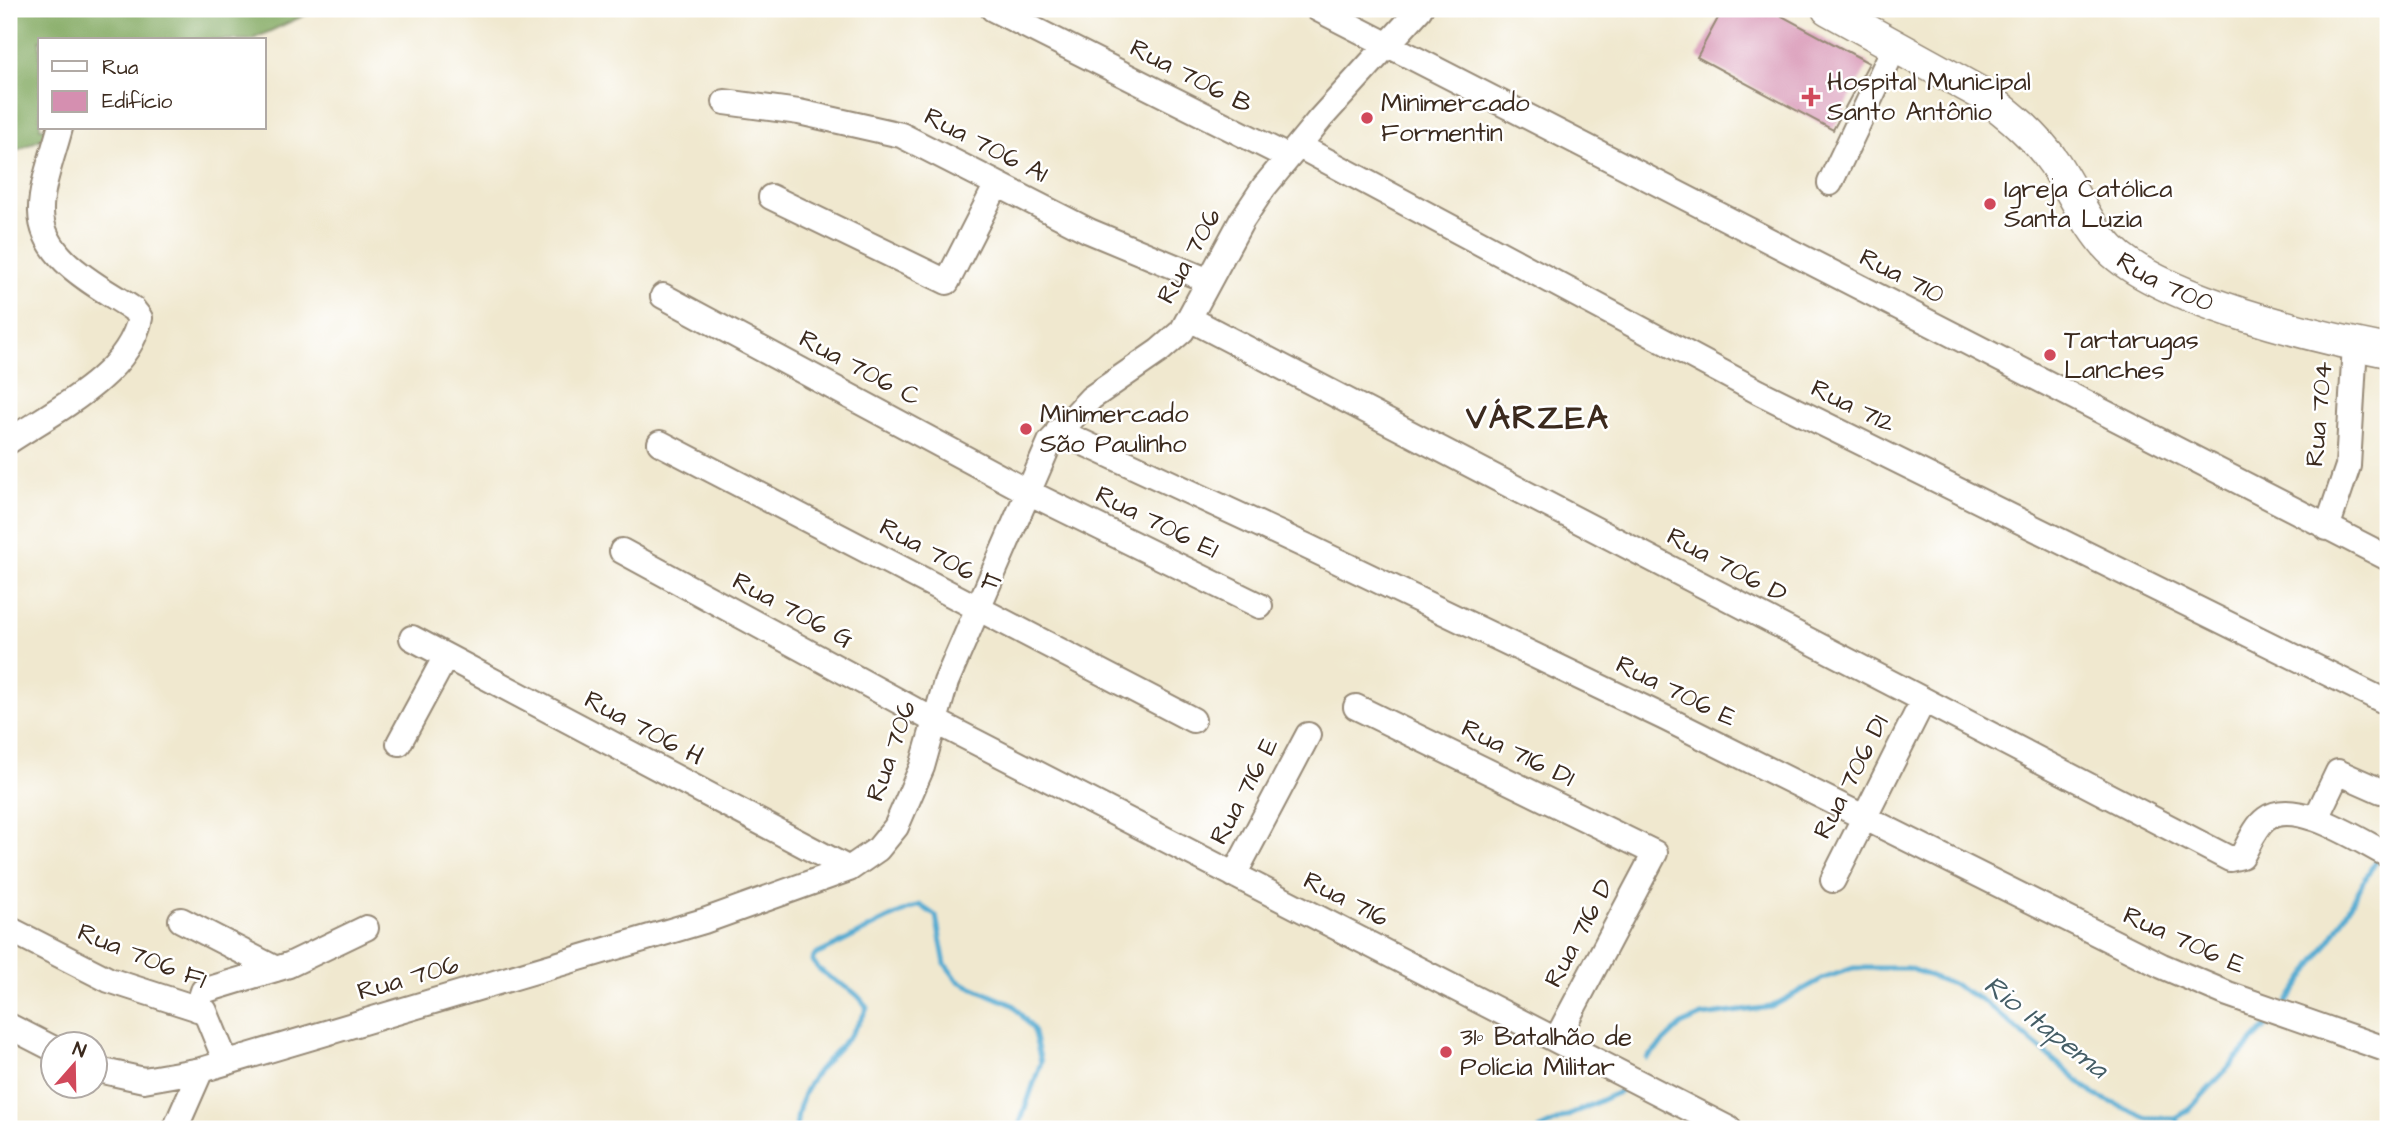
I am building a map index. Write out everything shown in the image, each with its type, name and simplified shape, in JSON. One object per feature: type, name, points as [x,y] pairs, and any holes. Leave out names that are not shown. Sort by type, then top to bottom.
[{"type":"main road","name":"Rua 700","points":[[1828,9],[1982,94],[2020,124],[2053,161],[2109,248],[2136,269],[2207,302],[2388,351]]},
{"type":"street","name":"Rua 706 B","points":[[993,9],[1294,151]]},
{"type":"street","name":"Rua 710","points":[[1318,9],[2388,558]]},
{"type":"street","name":"Rua 706","points":[[108,1072],[144,1080],[201,1070],[676,930],[849,869],[878,849],[896,827],[922,767],[946,682],[1028,492],[1058,431],[1091,398],[1171,341],[1190,319],[1253,202],[1294,151],[1420,9]]},
{"type":"street","points":[[1830,183],[1895,46]]},
{"type":"street","name":"Rua 706 A1","points":[[725,102],[883,128],[1089,231],[1209,281]]},
{"type":"street","points":[[9,441],[80,396],[103,376],[127,348],[137,331],[140,318],[133,309],[53,249],[43,230],[40,209],[60,130]]},
{"type":"street","name":"Rua 712","points":[[1294,151],[1759,393],[2388,703]]},
{"type":"street","points":[[771,197],[947,282],[997,184]]},
{"type":"street","name":"Rua 706 C","points":[[663,296],[1028,492]]},
{"type":"street","name":"Rua 706 D","points":[[1190,319],[2230,859],[2237,860],[2267,818],[2286,811],[2316,818]]},
{"type":"street","name":"Rua 704","points":[[2327,528],[2348,466],[2356,344]]},
{"type":"street","name":"Rua 706 E","points":[[1058,431],[1306,546],[1864,817],[2162,966],[2228,994],[2295,1015],[2388,1050]]},
{"type":"street","name":"Rua 706 F","points":[[660,443],[1193,720]]},
{"type":"street","name":"Rua 706 E1","points":[[1028,492],[1259,606]]},
{"type":"street","name":"Rua 706 G","points":[[622,551],[935,721]]},
{"type":"street","name":"Rua 706 H","points":[[412,638],[849,869]]},
{"type":"street","points":[[399,743],[446,656]]},
{"type":"street","name":"Rua 706 D1","points":[[1833,880],[1923,701]]},
{"type":"street","name":"Rua 716 D1","points":[[1356,707],[1655,853]]},
{"type":"street","name":"Rua 716","points":[[935,721],[1556,1040],[1716,1126]]},
{"type":"street","name":"Rua 716 E","points":[[1234,874],[1307,735]]},
{"type":"street","points":[[2381,791],[2338,772],[2316,818],[2382,852]]},
{"type":"street","name":"Rua 716 D","points":[[1556,1040],[1655,853]]},
{"type":"street","points":[[181,920],[276,969]]},
{"type":"street","points":[[197,1009],[203,991],[276,969],[366,928]]},
{"type":"street","name":"Rua 706 F1","points":[[9,929],[109,980],[205,1011],[226,1062]]},
{"type":"street","points":[[9,1026],[38,1041]]},
{"type":"street","points":[[175,1129],[201,1070]]},
{"type":"green space","points":[[9,9],[318,9],[255,38],[38,38],[38,130],[61,130],[9,154]]},
{"type":"building","name":"Hospital Municipal Santo Antônio","points":[[1723,9],[1769,9],[1869,63],[1833,130],[1697,57]]},
{"type":"waterway","name":"Rio Itapema","points":[[2284,1007],[2335,933],[2377,858]]},
{"type":"waterway","name":"Rio Itapema","points":[[796,1129],[799,1107],[814,1076],[858,1025],[867,1008],[855,993],[819,969],[812,961],[815,955],[920,905],[936,916],[945,964],[958,981],[1013,1005],[1033,1029],[1041,1062],[1018,1129]]},
{"type":"waterway","name":"Rio Itapema","points":[[1647,1058],[1681,1025],[1702,1016],[1771,1007],[1822,979],[1853,968],[1908,968],[1955,985],[1986,1003],[2095,1095],[2147,1118],[2176,1118],[2189,1110],[2275,1017]]},
{"type":"waterway","name":"Rio Itapema","points":[[1540,1129],[1621,1091]]},
{"type":"waterway","points":[[2176,1118],[2179,1129]]},
{"type":"place","name":"Hospital Municipal Santo Antônio","points":[[1811,97]]},
{"type":"place","name":"Minimercado Formentin","points":[[1367,118]]},
{"type":"place","name":"Igreja Católica Santa Luzia","points":[[1990,204]]},
{"type":"place","name":"Tartarugas Lanches","points":[[2050,355]]},
{"type":"place","name":"Minimercado São Paulinho","points":[[1026,429]]},
{"type":"place","name":"31º Batalhão de Polícia Militar","points":[[1446,1052]]},
{"type":"district","name":"VÁRZEA","points":[[1538,418]]}]
